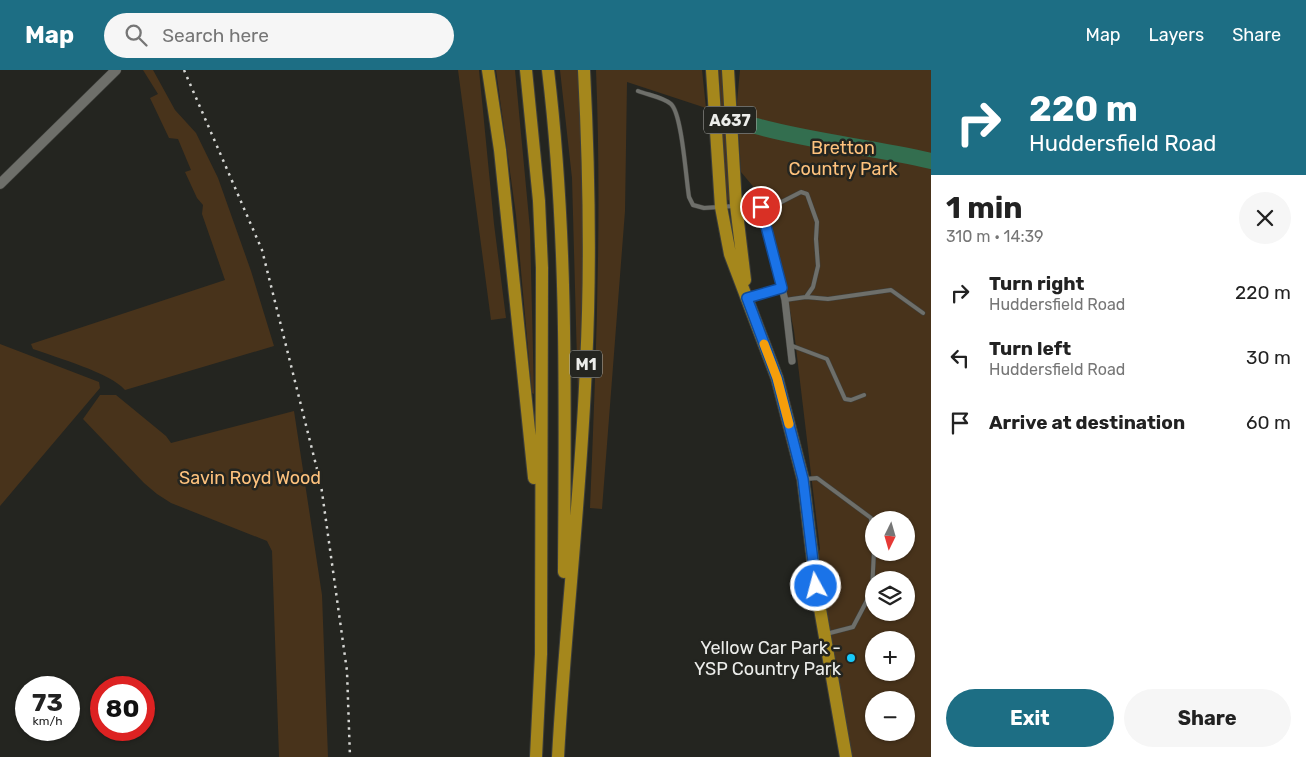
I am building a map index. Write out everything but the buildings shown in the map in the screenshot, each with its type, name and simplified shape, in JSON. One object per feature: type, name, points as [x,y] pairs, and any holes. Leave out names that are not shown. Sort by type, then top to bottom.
[{"type":"highway","points":[[488,70],[500,150],[541,550]]},
{"type":"highway","points":[[526,70],[540,201],[542,268],[541,654],[536,757]]},
{"type":"highway","name":"M1","points":[[548,70],[556,131],[565,317],[564,656]]},
{"type":"highway","name":"M1","points":[[558,757],[586,365],[589,240],[588,142],[584,70]]},
{"type":"highway","points":[[712,70],[721,207],[730,254],[747,298]]},
{"type":"highway","name":"A637","points":[[728,70],[736,205],[747,298],[777,378],[803,479],[824,634],[846,757]]},
{"type":"street","points":[[0,184],[116,70]]},
{"type":"street","points":[[762,210],[785,300],[792,361]]},
{"type":"street","points":[[747,298],[782,288]]},
{"type":"lane","points":[[638,92],[663,100],[674,108],[679,121],[690,201],[700,208],[736,205]]},
{"type":"lane","points":[[762,210],[801,192],[807,194],[817,222],[818,266],[813,287],[806,297]]},
{"type":"lane","points":[[785,300],[806,297],[828,299],[891,290],[923,313]]},
{"type":"lane","points":[[790,346],[826,359],[845,399],[851,400],[864,395]]},
{"type":"lane","points":[[803,479],[817,478],[865,514]]},
{"type":"lane","points":[[824,634],[853,627],[872,591],[873,561]]},
{"type":"green space","points":[[143,70],[153,70],[175,110],[196,133],[218,178],[251,271],[274,346],[125,390],[96,372],[33,349],[31,344],[225,280],[202,214],[203,205],[197,198],[185,172],[191,170],[178,139],[169,138],[150,98],[158,94]]},
{"type":"green space","points":[[458,70],[479,70],[494,224],[506,318],[491,320]]},
{"type":"green space","points":[[496,70],[515,70],[530,229],[534,394],[532,393],[516,215]]},
{"type":"green space","points":[[560,70],[579,70],[584,234],[578,397],[572,178]]},
{"type":"green space","points":[[596,70],[702,70],[706,108],[627,82],[625,211],[602,509],[590,508],[598,234]]},
{"type":"green space","points":[[719,70],[724,70],[730,201],[726,199]]},
{"type":"green space","name":"Bretton Country Park","points":[[740,70],[931,70],[931,757],[850,757],[817,555],[820,549],[794,331],[766,202],[741,172],[737,102]]},
{"type":"green space","points":[[0,344],[99,382],[100,388],[0,506]]},
{"type":"green space","name":"Savin Royd Wood","points":[[100,395],[116,395],[166,436],[171,443],[294,411],[322,595],[328,757],[279,757],[272,551],[267,541],[171,503],[144,483],[83,419]]},
{"type":"waterway","points":[[756,126],[778,132],[931,161]]},
{"type":"railway","points":[[184,70],[262,250],[321,485],[347,671],[350,757]]},
{"type":"slow traffic","points":[[764,344],[777,378],[789,424]]},
{"type":"place","name":"Yellow Car Park - YSP Country Park","points":[[851,658]]},
{"type":"route","points":[[761,207],[774,250],[782,288],[747,298],[777,378],[803,479],[816,586]]}]
